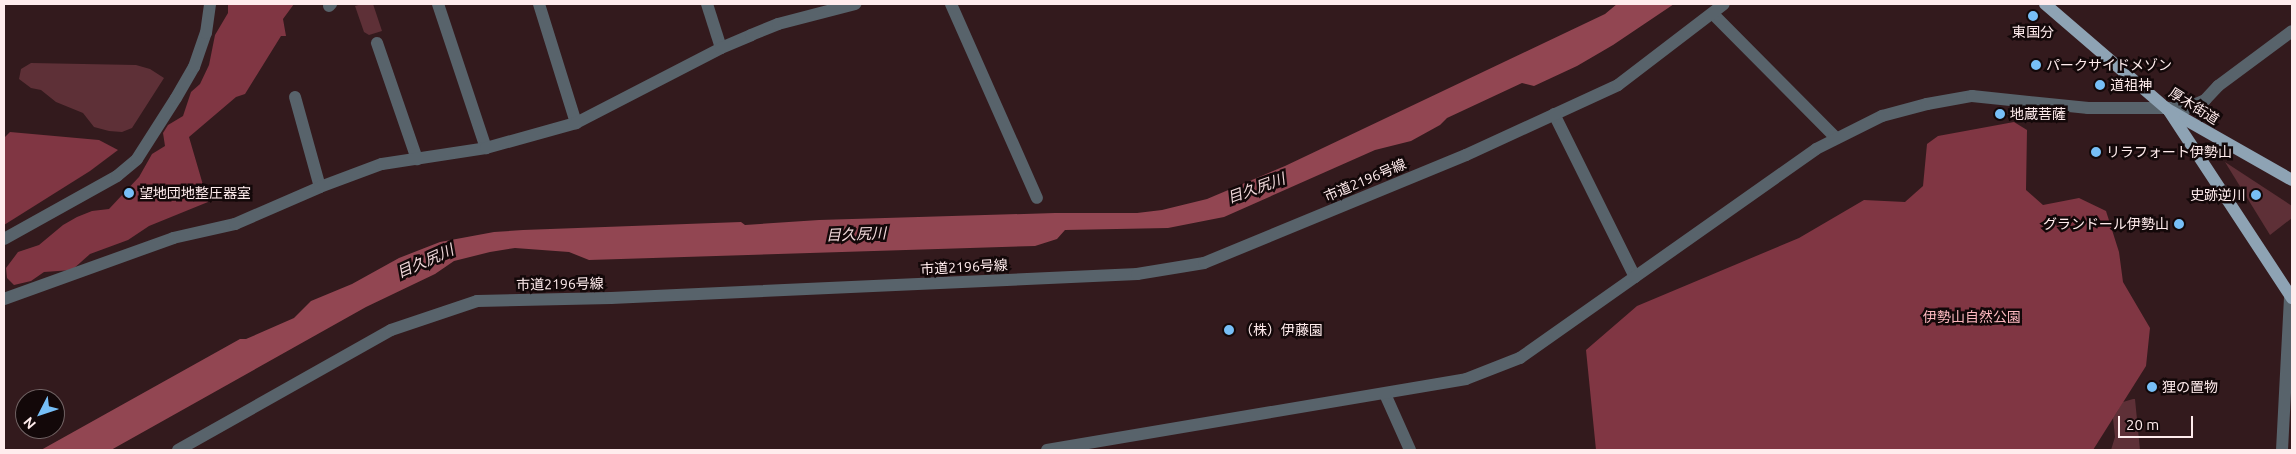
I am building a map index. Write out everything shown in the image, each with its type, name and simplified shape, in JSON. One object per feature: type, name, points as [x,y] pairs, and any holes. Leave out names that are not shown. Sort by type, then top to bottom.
[{"type":"main road","name":"厚木街道","points":[[2044,4],[2167,109],[2292,180]]},
{"type":"main road","points":[[2167,109],[2291,297]]},
{"type":"street","points":[[4,239],[117,176],[136,159],[194,67],[206,33],[210,4]]},
{"type":"street","points":[[438,4],[486,148]]},
{"type":"street","points":[[539,4],[576,123]]},
{"type":"street","points":[[707,4],[721,48]]},
{"type":"street","points":[[4,299],[173,238],[235,224],[320,187],[382,164],[486,148],[576,123],[721,48],[778,24],[855,4]]},
{"type":"street","points":[[951,4],[1037,198]]},
{"type":"street","name":"市道2196号線","points":[[178,450],[391,330],[477,301],[621,297],[1136,274],[1204,263],[1466,155],[1618,85],[1724,4]]},
{"type":"street","points":[[1713,14],[1836,138]]},
{"type":"street","points":[[2187,140],[2192,123],[2205,100],[2218,86],[2292,32]]},
{"type":"street","points":[[377,43],[417,159]]},
{"type":"street","points":[[1047,450],[1466,379],[1520,358],[1816,149],[1882,116],[1927,104],[1972,96],[2088,108],[2187,108],[2205,100]]},
{"type":"street","points":[[295,97],[320,187]]},
{"type":"street","points":[[1554,114],[1635,277]]},
{"type":"street","points":[[2282,450],[2291,297]]},
{"type":"street","points":[[1385,394],[1410,450]]},
{"type":"shaded area","points":[[373,4],[382,31],[369,35],[364,32],[355,6]]},
{"type":"shaded area","points":[[31,63],[136,65],[150,69],[164,78],[132,128],[122,132],[109,131],[94,127],[83,113],[56,102],[41,90],[31,88],[19,79],[21,69]]},
{"type":"shaded area","points":[[2225,162],[2292,206],[2292,218],[2270,235]]},
{"type":"shaded area","points":[[2135,399],[2140,450],[2111,450],[2115,437],[2113,418],[2123,402]]},
{"type":"green space","points":[[228,4],[294,4],[283,19],[286,36],[281,36],[245,94],[236,97],[189,137],[208,202],[149,226],[128,240],[90,254],[72,270],[44,272],[31,281],[14,285],[7,278],[6,268],[18,252],[39,245],[63,225],[77,217],[92,211],[109,209],[139,177],[152,154],[165,146],[163,133],[168,125],[183,116],[191,92],[200,84],[209,65],[215,35],[228,13]]},
{"type":"green space","name":"伊勢山自然公園","points":[[2014,122],[2027,130],[2026,190],[2043,205],[2079,198],[2106,211],[2119,252],[2123,282],[2150,328],[2146,366],[2093,450],[1596,450],[1586,350],[1637,306],[1799,238],[1864,200],[1905,202],[1923,186],[1927,144],[1938,136]]},
{"type":"green space","points":[[10,132],[99,140],[118,150],[90,171],[4,225],[4,138]]},
{"type":"water","name":"目久尻川","points":[[1617,4],[1674,4],[1613,45],[1577,66],[1534,86],[1522,83],[1447,118],[1440,125],[1411,141],[1375,150],[1224,217],[1168,228],[1065,230],[1057,239],[1035,246],[589,260],[569,252],[515,248],[490,252],[454,261],[435,274],[366,307],[111,450],[41,450],[61,439],[65,439],[65,437],[240,339],[246,339],[294,318],[311,301],[352,284],[399,258],[440,242],[494,232],[523,230],[741,222],[745,225],[819,220],[1055,213],[1137,213],[1162,210],[1207,199],[1285,166],[1605,14]]},
{"type":"place","name":"東国分","points":[[2033,16]]},
{"type":"place","name":"パークサイドメゾン","points":[[2036,65]]},
{"type":"place","name":"道祖神","points":[[2100,85]]},
{"type":"place","name":"地蔵菩薩","points":[[2000,114]]},
{"type":"place","name":"リラフォート伊勢山","points":[[2096,152]]},
{"type":"place","name":"望地団地整圧器室","points":[[129,193]]},
{"type":"place","name":"史跡逆川","points":[[2256,195]]},
{"type":"place","name":"グランドール伊勢山","points":[[2179,224]]},
{"type":"place","name":"（株）伊藤園","points":[[1229,330]]},
{"type":"place","name":"狸の置物","points":[[2152,387]]}]
